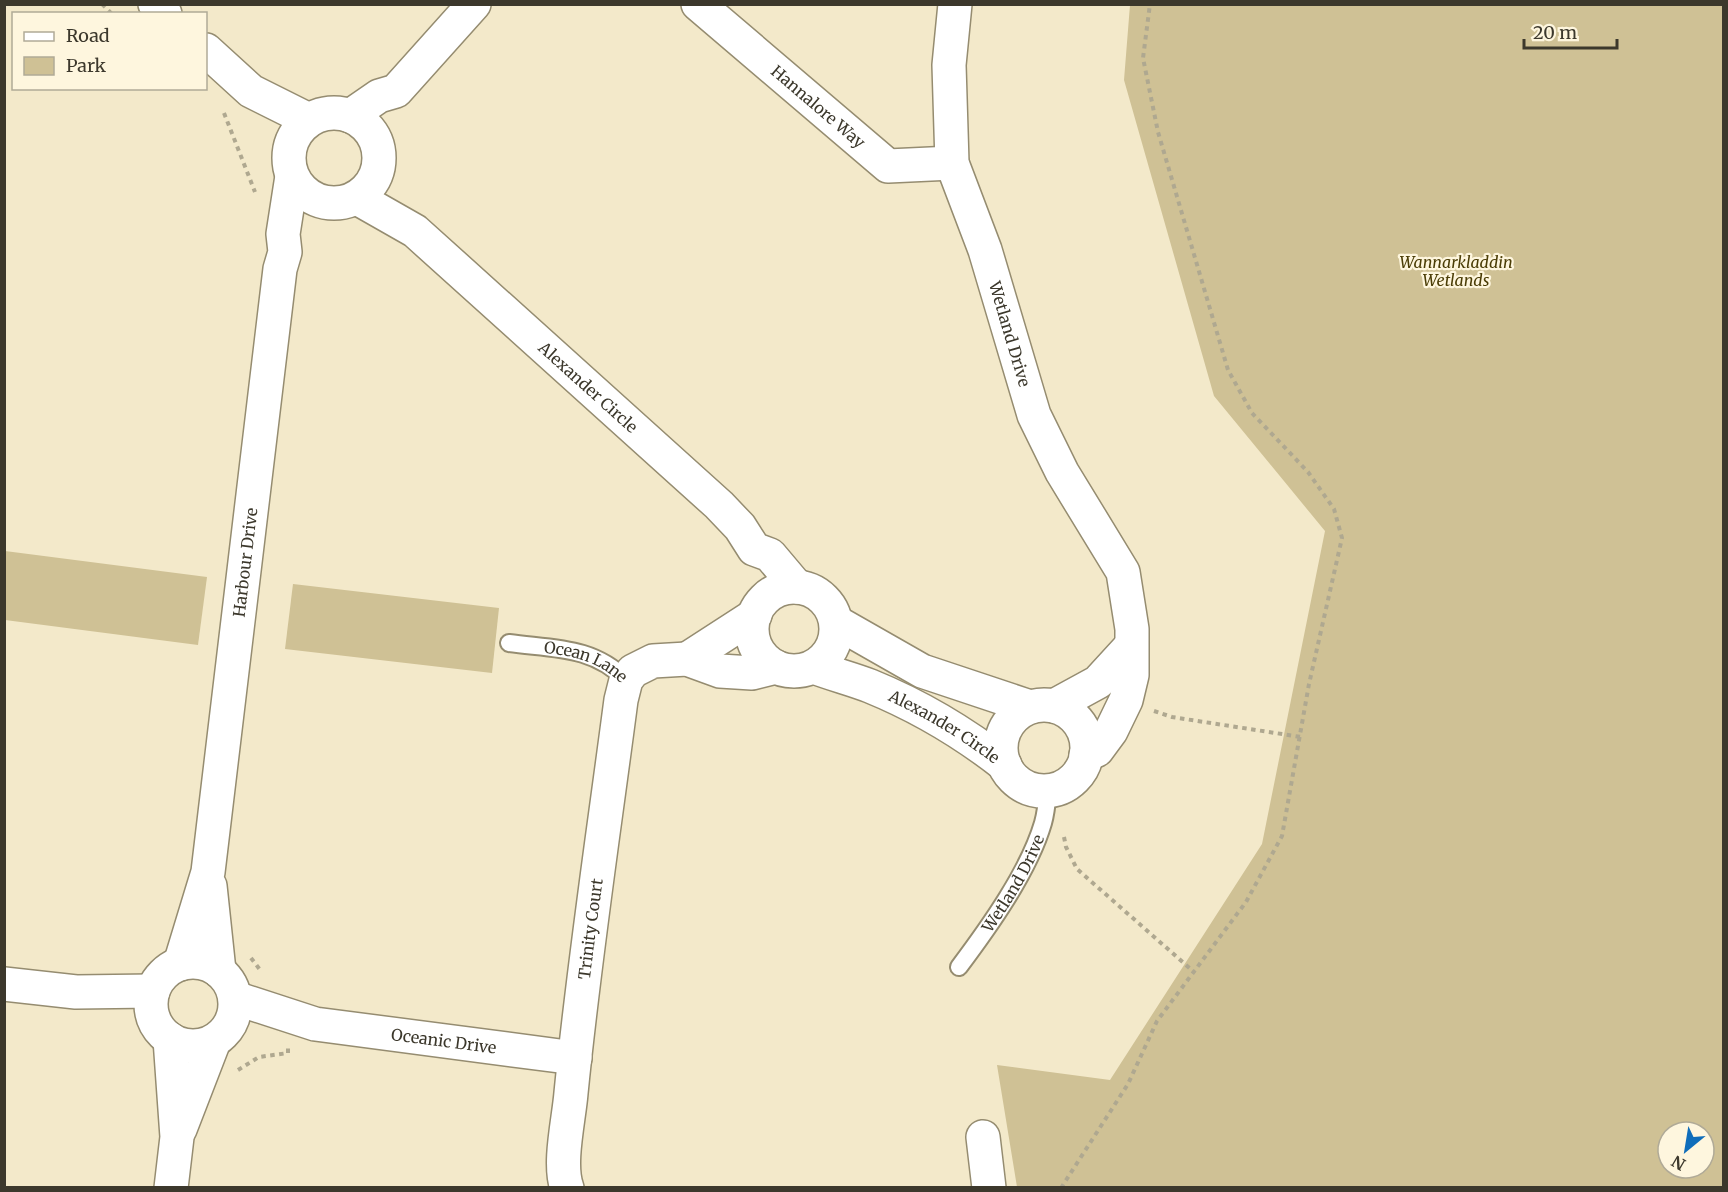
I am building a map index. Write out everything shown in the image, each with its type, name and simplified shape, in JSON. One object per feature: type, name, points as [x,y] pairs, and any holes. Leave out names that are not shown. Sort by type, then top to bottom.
[{"type":"street","points":[[350,116],[379,96],[396,91],[474,4]]},
{"type":"street","name":"Hannalore Way","points":[[698,4],[888,166],[952,163]]},
{"type":"street","name":"Wetland Drive","points":[[955,4],[949,65],[952,163],[985,250],[1034,414],[1062,472],[1124,572],[1132,629],[1132,675],[1119,717],[1103,743],[1086,755]]},
{"type":"street","points":[[207,51],[251,91],[309,120]]},
{"type":"street","points":[[251,91],[302,191],[360,181]]},
{"type":"street","points":[[285,252],[360,181],[394,111],[396,91]]},
{"type":"street","points":[[290,164],[296,135],[309,120],[329,113],[350,116],[362,122],[360,181]]},
{"type":"street","name":"Harbour Drive","points":[[180,964],[208,872],[279,281],[285,252],[283,234],[290,164]]},
{"type":"street","name":"Alexander Circle","points":[[360,181],[719,505],[740,527],[754,549],[770,555],[797,587]]},
{"type":"street","points":[[754,549],[750,566],[756,611],[753,640],[766,661],[776,667],[795,672],[814,667],[822,661],[834,644],[836,622],[831,609],[823,598],[811,591],[797,587],[775,592],[756,611]]},
{"type":"street","name":"Ocean Lane","points":[[687,659],[756,611]]},
{"type":"street","points":[[836,622],[922,671],[1042,706],[1066,711],[1079,724],[1087,742],[1082,768],[1062,787],[1035,790],[1022,785],[1005,765],[1001,751],[1002,737],[1013,719],[1042,706],[1100,680],[1131,646]]},
{"type":"street","name":"Ocean Lane","points":[[626,680],[642,664],[687,659],[720,671],[752,673],[776,667]]},
{"type":"street","name":"Alexander Circle","points":[[814,667],[867,685],[907,703],[974,740],[1005,765]]},
{"type":"street","name":"Trinity Court","points":[[560,1185],[574,1058],[621,700],[626,680]]},
{"type":"street","name":"Harbour Drive","points":[[208,872],[227,985]]},
{"type":"street","points":[[171,1188],[177,1137],[159,1018],[168,970],[180,964],[201,963],[227,985],[235,1011],[219,1038],[177,1137]]},
{"type":"street","points":[[4,984],[76,992],[159,1018],[192,1047],[219,1038]]},
{"type":"street","name":"Oceanic Drive","points":[[227,985],[315,1024]]},
{"type":"street","name":"Oceanic Drive","points":[[219,1038],[315,1024],[574,1058]]},
{"type":"street","points":[[983,1137],[989,1188]]},
{"type":"lane","name":"Ocean Lane","points":[[509,643],[591,654],[605,662],[626,680]]},
{"type":"lane","name":"Wetland Drive","points":[[959,967],[988,929],[1017,878],[1044,822],[1048,790]]},
{"type":"path","points":[[1061,1188],[1128,1084],[1157,1021],[1246,902],[1282,836],[1309,684],[1342,538],[1334,509],[1308,472],[1252,413],[1227,370],[1158,132],[1143,58],[1150,4]]},
{"type":"path","points":[[219,108],[226,115],[256,194]]},
{"type":"path","points":[[1150,709],[1172,717],[1301,737]]},
{"type":"path","points":[[1064,836],[1066,847],[1077,869],[1194,972]]},
{"type":"path","points":[[249,955],[256,966],[268,975]]},
{"type":"path","points":[[232,1077],[240,1068],[259,1058],[288,1053],[288,1044]]},
{"type":"green space","name":"Wannarkladdin Wetlands","points":[[1130,5],[1723,5],[1723,1187],[1017,1187],[997,1065],[1110,1080],[1262,844],[1325,531],[1214,396],[1124,80]]},
{"type":"green space","points":[[5,551],[207,577],[198,645],[5,620]]},
{"type":"green space","points":[[293,584],[499,608],[492,673],[285,649]]}]
